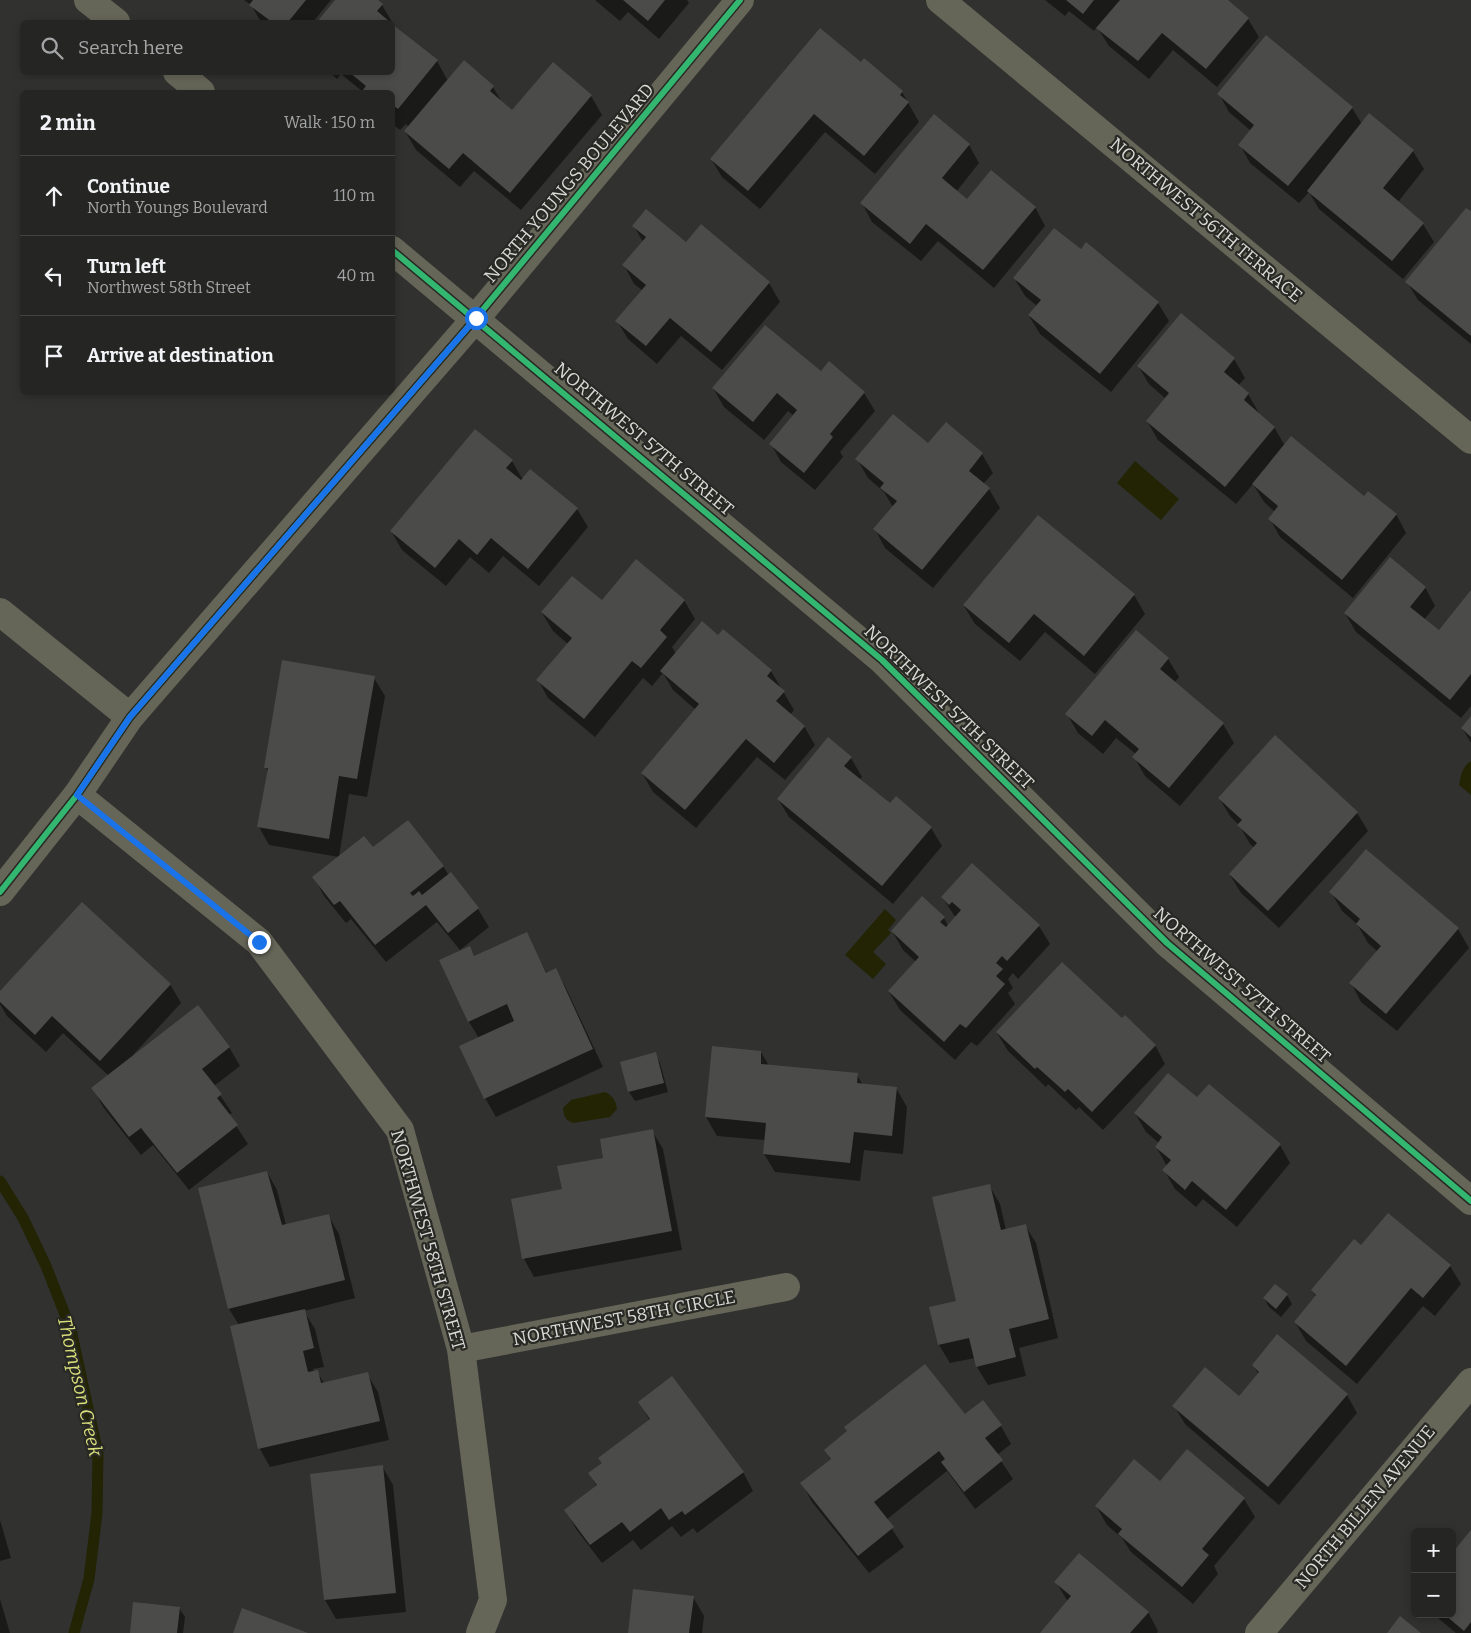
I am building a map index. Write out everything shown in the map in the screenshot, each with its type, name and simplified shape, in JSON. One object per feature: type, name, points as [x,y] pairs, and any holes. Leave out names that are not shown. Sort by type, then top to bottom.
[{"type":"street","points":[[88,0],[113,20]]},
{"type":"street","name":"NORTH YOUNGS BOULEVARD","points":[[0,892],[77,795],[130,717],[476,318],[740,0]]},
{"type":"street","name":"NORTHWEST 56TH TERRACE","points":[[940,0],[1471,440]]},
{"type":"street","points":[[181,75],[199,90]]},
{"type":"street","name":"NORTHWEST 57TH STREET","points":[[395,252],[476,318],[882,660],[1167,942],[1471,1200]]},
{"type":"street","points":[[0,612],[130,717]]},
{"type":"street","name":"NORTHWEST 58TH STREET","points":[[77,795],[259,942],[400,1130],[461,1349],[493,1600],[480,1633]]},
{"type":"street","name":"NORTHWEST 58TH CIRCLE","points":[[461,1349],[786,1287]]},
{"type":"street","name":"NORTH BILLEN AVENUE","points":[[1259,1633],[1471,1382]]},
{"type":"shaded area","points":[[1135,461],[1179,499],[1161,520],[1117,483]]},
{"type":"shaded area","points":[[1471,761],[1471,795],[1459,785],[1464,769]]},
{"type":"shaded area","points":[[885,909],[896,920],[888,930],[891,933],[873,952],[886,964],[873,979],[845,955]]},
{"type":"shaded area","points":[[605,1092],[612,1097],[617,1106],[617,1109],[610,1117],[573,1123],[567,1120],[563,1108],[571,1100]]},
{"type":"building","points":[[253,0],[306,0],[290,20],[269,20],[249,5]]},
{"type":"building","points":[[335,0],[378,0],[383,4],[377,11],[388,20],[319,20]]},
{"type":"building","points":[[623,0],[665,0],[648,21]]},
{"type":"building","points":[[1066,0],[1094,0],[1083,14]]},
{"type":"building","points":[[1120,0],[1228,0],[1249,18],[1206,69],[1162,33],[1138,61],[1096,28]]},
{"type":"building","points":[[395,26],[438,60],[398,109],[395,107],[395,90],[363,90],[366,86],[353,75],[395,75]]},
{"type":"building","points":[[820,28],[861,62],[864,58],[903,91],[900,95],[909,102],[864,156],[814,114],[748,191],[710,159]]},
{"type":"building","points":[[1266,35],[1353,107],[1288,186],[1238,145],[1254,125],[1217,94]]},
{"type":"building","points":[[464,60],[494,86],[490,91],[512,110],[553,62],[592,95],[510,193],[463,153],[449,169],[404,131]]},
{"type":"building","points":[[1369,113],[1414,150],[1383,188],[1424,223],[1392,261],[1307,191]]},
{"type":"building","points":[[934,114],[970,144],[942,178],[967,199],[991,170],[1036,207],[983,270],[926,224],[910,244],[860,203]]},
{"type":"building","points":[[1466,208],[1471,211],[1471,336],[1405,282]]},
{"type":"building","points":[[646,209],[686,242],[701,224],[770,282],[711,352],[670,318],[646,346],[615,321],[646,285],[622,265],[646,237],[632,226]]},
{"type":"building","points":[[1054,228],[1081,249],[1086,242],[1159,302],[1100,374],[1028,315],[1041,300],[1013,278]]},
{"type":"building","points":[[1181,313],[1235,358],[1224,372],[1249,393],[1244,400],[1275,427],[1225,487],[1146,421],[1169,393],[1137,366]]},
{"type":"building","points":[[765,325],[821,371],[829,361],[865,392],[830,434],[833,437],[804,473],[769,444],[797,410],[777,393],[753,422],[712,388]]},
{"type":"building","points":[[893,414],[928,443],[946,422],[983,453],[969,471],[990,488],[922,570],[873,529],[897,501],[880,488],[884,483],[855,459]]},
{"type":"building","points":[[475,429],[513,460],[506,468],[521,480],[530,469],[578,508],[528,569],[491,538],[477,555],[459,539],[435,568],[390,531]]},
{"type":"building","points":[[1291,436],[1364,496],[1368,491],[1397,514],[1342,580],[1268,519],[1278,506],[1252,484]]},
{"type":"building","points":[[1038,515],[1135,594],[1084,656],[1034,614],[1009,643],[963,605]]},
{"type":"building","points":[[1390,557],[1426,587],[1410,607],[1439,630],[1471,590],[1471,674],[1450,700],[1344,613]]},
{"type":"building","points":[[636,559],[685,600],[660,630],[667,637],[641,668],[632,661],[584,719],[536,680],[572,638],[541,612],[572,576],[602,600]]},
{"type":"building","points":[[702,621],[718,635],[723,629],[772,670],[767,676],[785,691],[776,701],[805,726],[774,763],[746,739],[685,810],[641,773],[699,704],[660,671]]},
{"type":"building","points":[[1136,630],[1169,658],[1160,669],[1224,723],[1169,788],[1132,757],[1139,749],[1105,720],[1092,736],[1065,714]]},
{"type":"building","points":[[282,660],[375,676],[357,779],[339,776],[329,839],[257,827],[268,768],[264,768]]},
{"type":"building","points":[[1471,716],[1471,737],[1461,728]]},
{"type":"building","points":[[1275,735],[1358,812],[1268,911],[1229,874],[1257,843],[1237,825],[1242,820],[1218,798]]},
{"type":"building","points":[[828,737],[852,757],[844,766],[890,803],[896,796],[932,827],[882,886],[777,799]]},
{"type":"building","points":[[408,820],[444,866],[410,893],[413,896],[419,891],[422,895],[451,872],[479,908],[448,933],[426,905],[375,945],[340,901],[334,905],[312,877],[364,836],[373,847]]},
{"type":"building","points":[[1366,849],[1459,928],[1386,1014],[1349,983],[1381,946],[1356,924],[1360,919],[1329,892]]},
{"type":"building","points":[[972,863],[1040,925],[1007,961],[1002,956],[996,963],[1003,969],[996,976],[1005,984],[966,1028],[960,1024],[944,1042],[888,991],[919,957],[891,931],[922,896],[945,917],[940,922],[946,927],[961,910],[952,902],[949,905],[941,897]]},
{"type":"building","points":[[82,902],[171,984],[100,1061],[52,1016],[35,1035],[0,1002],[0,991]]},
{"type":"building","points":[[527,932],[546,973],[556,968],[593,1049],[484,1099],[459,1046],[514,1021],[507,1004],[468,1022],[439,960],[470,946],[474,956]]},
{"type":"building","points":[[1062,962],[1122,1018],[1125,1015],[1156,1045],[1092,1112],[1068,1089],[1065,1092],[1037,1067],[1035,1069],[996,1032]]},
{"type":"building","points":[[198,1005],[230,1047],[202,1069],[222,1094],[217,1098],[238,1125],[177,1173],[141,1128],[129,1137],[91,1088]]},
{"type":"building","points":[[712,1046],[761,1051],[761,1064],[858,1073],[857,1083],[897,1087],[892,1136],[854,1132],[850,1163],[763,1154],[766,1123],[705,1117]]},
{"type":"building","points":[[656,1052],[664,1083],[628,1092],[620,1062]]},
{"type":"building","points":[[1168,1073],[1197,1097],[1209,1084],[1281,1144],[1226,1210],[1192,1181],[1185,1190],[1162,1170],[1171,1160],[1155,1147],[1162,1137],[1134,1113]]},
{"type":"building","points":[[653,1129],[672,1231],[522,1259],[511,1199],[562,1189],[557,1166],[603,1158],[600,1139]]},
{"type":"building","points":[[267,1171],[282,1225],[329,1214],[345,1280],[228,1309],[198,1188]]},
{"type":"building","points":[[990,1184],[1001,1230],[1026,1224],[1049,1319],[1009,1329],[1016,1357],[976,1367],[969,1338],[938,1345],[929,1307],[956,1301],[932,1197]]},
{"type":"building","points":[[1388,1213],[1451,1265],[1423,1298],[1411,1288],[1346,1366],[1294,1322],[1316,1295],[1311,1290],[1354,1239],[1361,1245]]},
{"type":"building","points":[[1275,1284],[1288,1294],[1276,1309],[1263,1298]]},
{"type":"building","points":[[305,1309],[314,1348],[303,1351],[308,1372],[318,1370],[321,1383],[368,1372],[380,1421],[258,1449],[230,1326]]},
{"type":"building","points":[[1277,1334],[1348,1394],[1268,1487],[1172,1406],[1205,1367],[1239,1396],[1259,1372],[1252,1365]]},
{"type":"building","points":[[925,1364],[965,1414],[983,1400],[1002,1425],[985,1438],[1003,1460],[964,1492],[941,1462],[945,1459],[939,1451],[874,1502],[894,1527],[858,1556],[800,1483],[831,1459],[824,1450],[847,1431],[844,1427]]},
{"type":"building","points":[[672,1376],[744,1472],[685,1515],[682,1511],[669,1520],[661,1508],[630,1532],[622,1522],[590,1545],[564,1510],[597,1485],[588,1473],[602,1463],[598,1458],[650,1419],[638,1402]]},
{"type":"building","points":[[1187,1449],[1245,1498],[1202,1549],[1209,1555],[1182,1587],[1118,1534],[1122,1529],[1095,1506],[1134,1459],[1160,1481]]},
{"type":"building","points":[[383,1465],[396,1593],[324,1600],[310,1474]]},
{"type":"building","points":[[1471,1530],[1471,1622],[1464,1631],[1449,1618],[1456,1618],[1456,1548]]},
{"type":"building","points":[[1079,1553],[1149,1612],[1130,1633],[1040,1633],[1071,1596],[1054,1582]]},
{"type":"building","points":[[633,1589],[694,1596],[689,1633],[628,1633]]},
{"type":"building","points":[[133,1602],[180,1607],[177,1633],[130,1633]]},
{"type":"building","points":[[242,1608],[308,1633],[233,1633]]},
{"type":"building","points":[[1400,1616],[1421,1633],[1387,1633]]},
{"type":"waterway","name":"Thompson Creek","points":[[0,1181],[23,1218],[46,1266],[71,1330],[98,1454],[97,1513],[89,1579],[74,1633]]},
{"type":"cycle path","points":[[0,892],[77,795],[130,717],[476,318],[740,0]]},
{"type":"cycle path","points":[[395,253],[882,660],[1167,943],[1471,1201]]},
{"type":"route","points":[[259,942],[77,795],[130,717],[476,318]]}]
